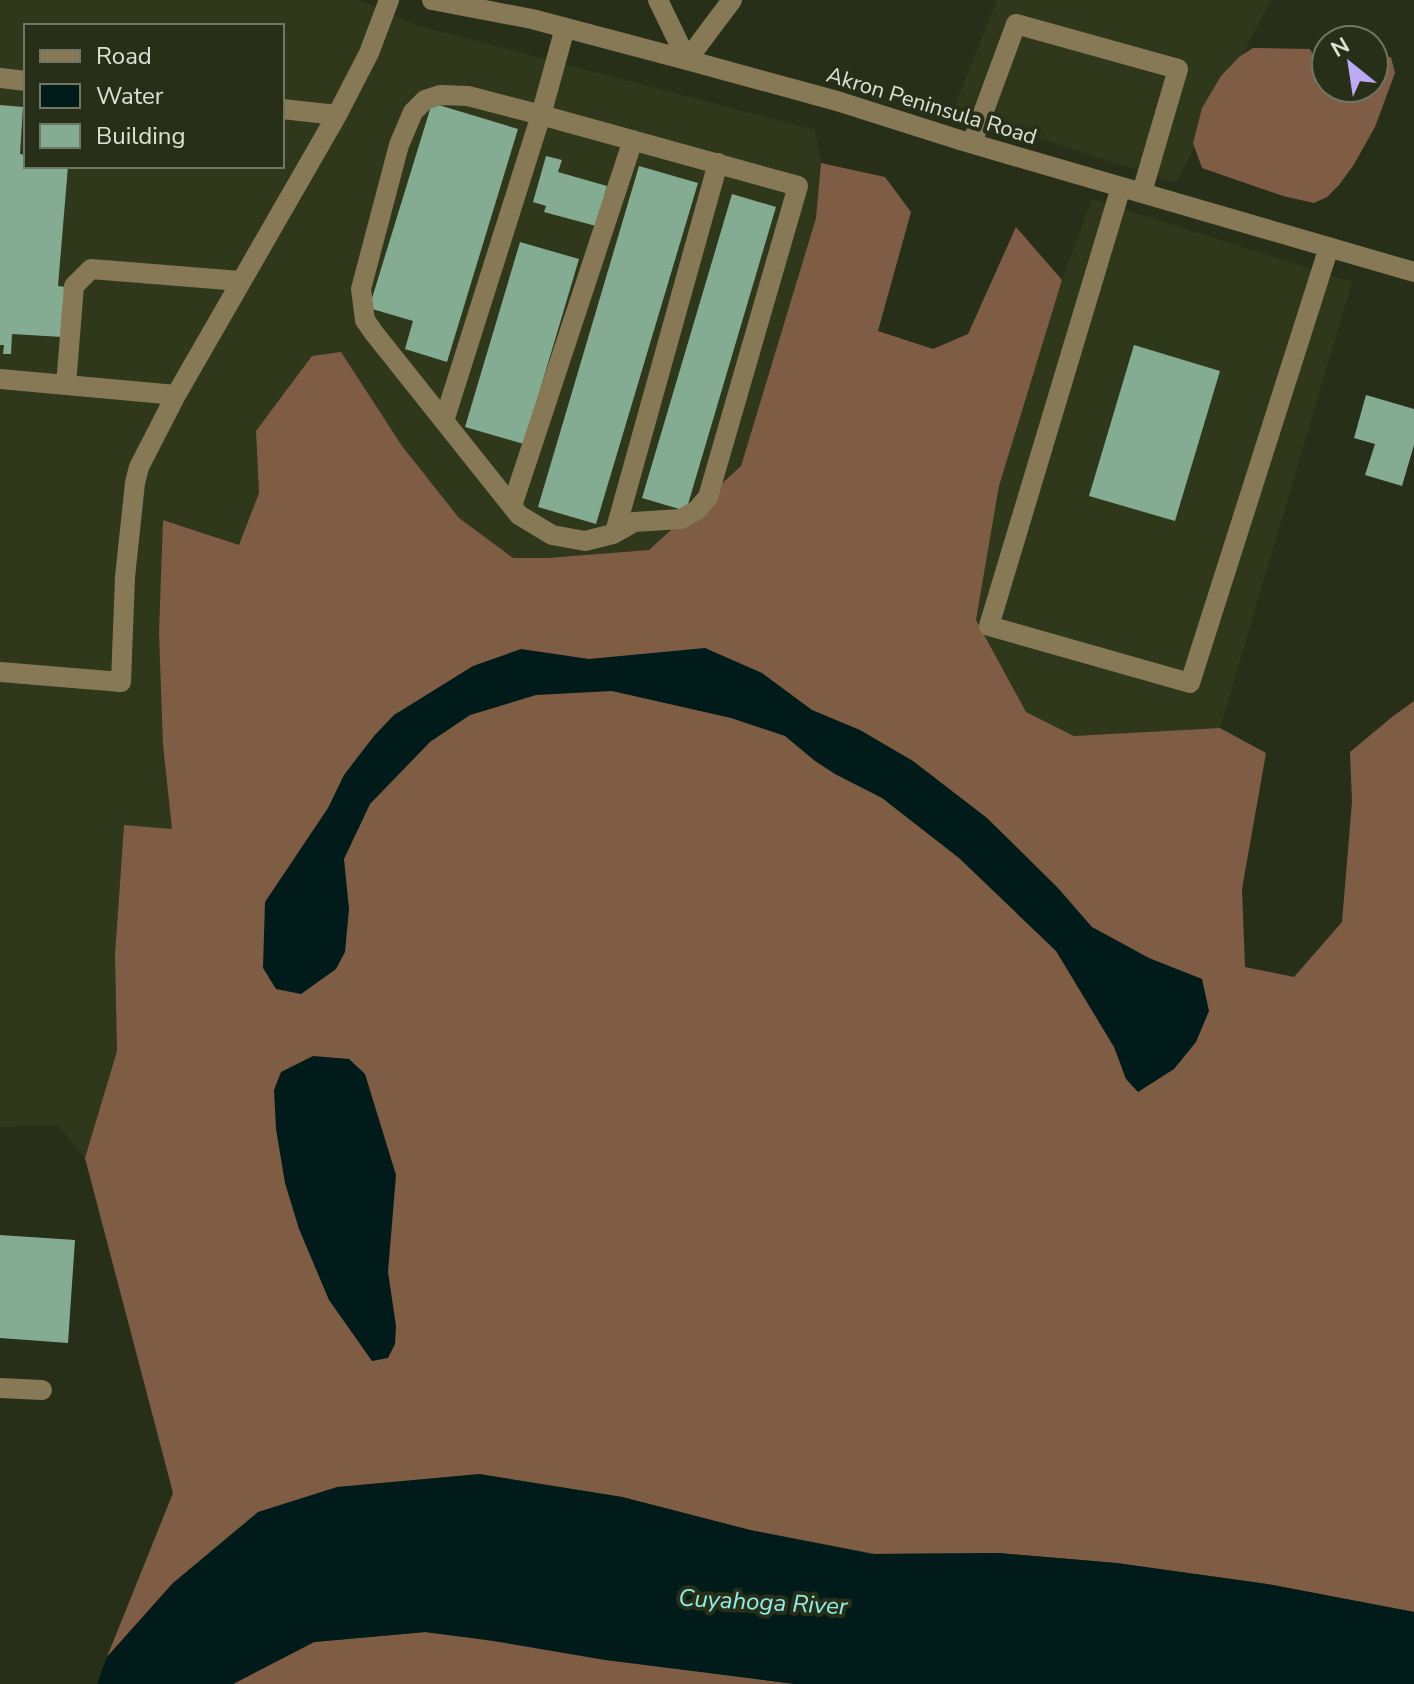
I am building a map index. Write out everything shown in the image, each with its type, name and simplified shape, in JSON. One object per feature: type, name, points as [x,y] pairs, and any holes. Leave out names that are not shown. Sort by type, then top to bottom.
[{"type":"street","points":[[0,672],[121,682],[125,577],[139,467],[240,281],[337,115],[369,53],[389,0]]},
{"type":"street","name":"Akron Peninsula Road","points":[[432,0],[532,19],[837,101],[1414,272]]},
{"type":"street","points":[[658,0],[687,60],[732,0]]},
{"type":"street","points":[[972,143],[1016,24],[1178,69],[1142,192]]},
{"type":"street","points":[[444,421],[541,115],[565,28]]},
{"type":"street","points":[[0,78],[24,81]]},
{"type":"street","points":[[440,95],[468,96],[633,140],[798,186],[708,497],[697,510],[681,519],[634,522],[615,532],[585,541],[552,535],[519,515],[365,320],[361,289],[399,145],[413,112],[425,100],[440,95]]},
{"type":"street","points":[[284,109],[337,115]]},
{"type":"street","points":[[512,506],[633,140]]},
{"type":"street","points":[[615,532],[718,163]]},
{"type":"street","points":[[1121,187],[989,626],[1190,683],[1329,247]]},
{"type":"street","points":[[66,385],[74,286],[91,269],[240,281]]},
{"type":"street","points":[[0,379],[176,395]]},
{"type":"street","points":[[0,1388],[42,1390]]},
{"type":"shaded area","points":[[0,0],[359,0],[416,25],[815,130],[821,163],[816,218],[741,466],[649,550],[513,558],[459,519],[402,446],[256,431],[259,493],[239,545],[164,520],[163,745],[172,830],[124,826],[115,955],[117,1051],[85,1158],[58,1125],[0,1127]]},
{"type":"shaded area","points":[[997,0],[1271,0],[1176,183],[953,110]]},
{"type":"shaded area","points":[[1253,48],[1310,49],[1310,104],[1384,104],[1375,127],[1353,166],[1327,197],[1314,203],[1283,196],[1202,168],[1193,143],[1202,108],[1221,76],[1239,57]]},
{"type":"shaded area","points":[[1390,57],[1391,57],[1395,73],[1390,86]]},
{"type":"shaded area","points":[[821,163],[885,177],[911,212],[878,331],[933,349],[968,334],[1016,227],[1062,280],[999,486],[976,620],[1026,712],[1074,736],[1220,728],[1266,753],[1242,889],[1245,967],[1294,977],[1342,922],[1352,802],[1350,752],[1414,701],[1414,1612],[1267,1584],[1116,1563],[998,1553],[875,1554],[750,1530],[622,1497],[479,1474],[173,1583],[107,1657],[173,1493],[85,1158],[117,1051],[115,955],[124,825],[172,829],[163,745],[159,633],[163,520],[239,545],[259,493],[256,431],[312,356],[341,352],[402,446],[459,518],[513,558],[649,550],[741,466],[816,218]]},
{"type":"shaded area","points":[[1092,199],[1352,282],[1220,728],[1075,736],[1026,712],[976,620],[999,486],[1062,280]]},
{"type":"shaded area","points":[[425,1632],[795,1684],[233,1684],[314,1642]]},
{"type":"water","points":[[705,648],[762,673],[812,710],[860,730],[913,761],[987,818],[1057,887],[1092,927],[1149,958],[1202,979],[1209,1011],[1196,1042],[1174,1069],[1138,1092],[1126,1079],[1114,1047],[1056,951],[959,858],[882,798],[835,774],[785,736],[731,718],[612,691],[536,695],[470,715],[430,742],[370,804],[344,859],[349,909],[345,952],[336,969],[301,994],[276,989],[263,968],[265,902],[328,808],[344,775],[394,715],[473,666],[521,649],[589,659]]},
{"type":"water","points":[[313,1056],[349,1059],[365,1074],[396,1175],[388,1272],[396,1326],[395,1344],[388,1358],[372,1361],[329,1300],[299,1229],[285,1183],[276,1129],[274,1090],[281,1072]]},
{"type":"water","name":"Cuyahoga River","points":[[479,1474],[622,1497],[750,1530],[871,1554],[998,1553],[1116,1563],[1267,1584],[1414,1612],[1414,1684],[795,1684],[605,1660],[425,1632],[314,1642],[233,1684],[97,1684],[107,1657],[173,1583],[258,1512],[337,1487]]},
{"type":"building","points":[[432,103],[518,129],[447,362],[405,349],[413,321],[369,308]]},
{"type":"building","points":[[0,105],[23,107],[20,154],[24,155],[24,168],[68,168],[58,286],[66,287],[62,337],[12,334],[11,354],[3,354],[4,345],[0,345]]},
{"type":"building","points":[[546,156],[562,160],[558,172],[607,186],[596,226],[544,212],[546,206],[533,202]]},
{"type":"building","points":[[639,166],[698,183],[596,524],[538,507]]},
{"type":"building","points":[[732,194],[776,207],[686,511],[642,498]]},
{"type":"building","points":[[520,242],[579,259],[524,444],[465,427]]},
{"type":"building","points":[[1134,345],[1220,371],[1175,521],[1089,496]]},
{"type":"building","points":[[1366,395],[1414,409],[1414,445],[1402,486],[1365,475],[1375,444],[1354,438]]},
{"type":"building","points":[[0,1235],[75,1240],[68,1343],[0,1338]]}]
